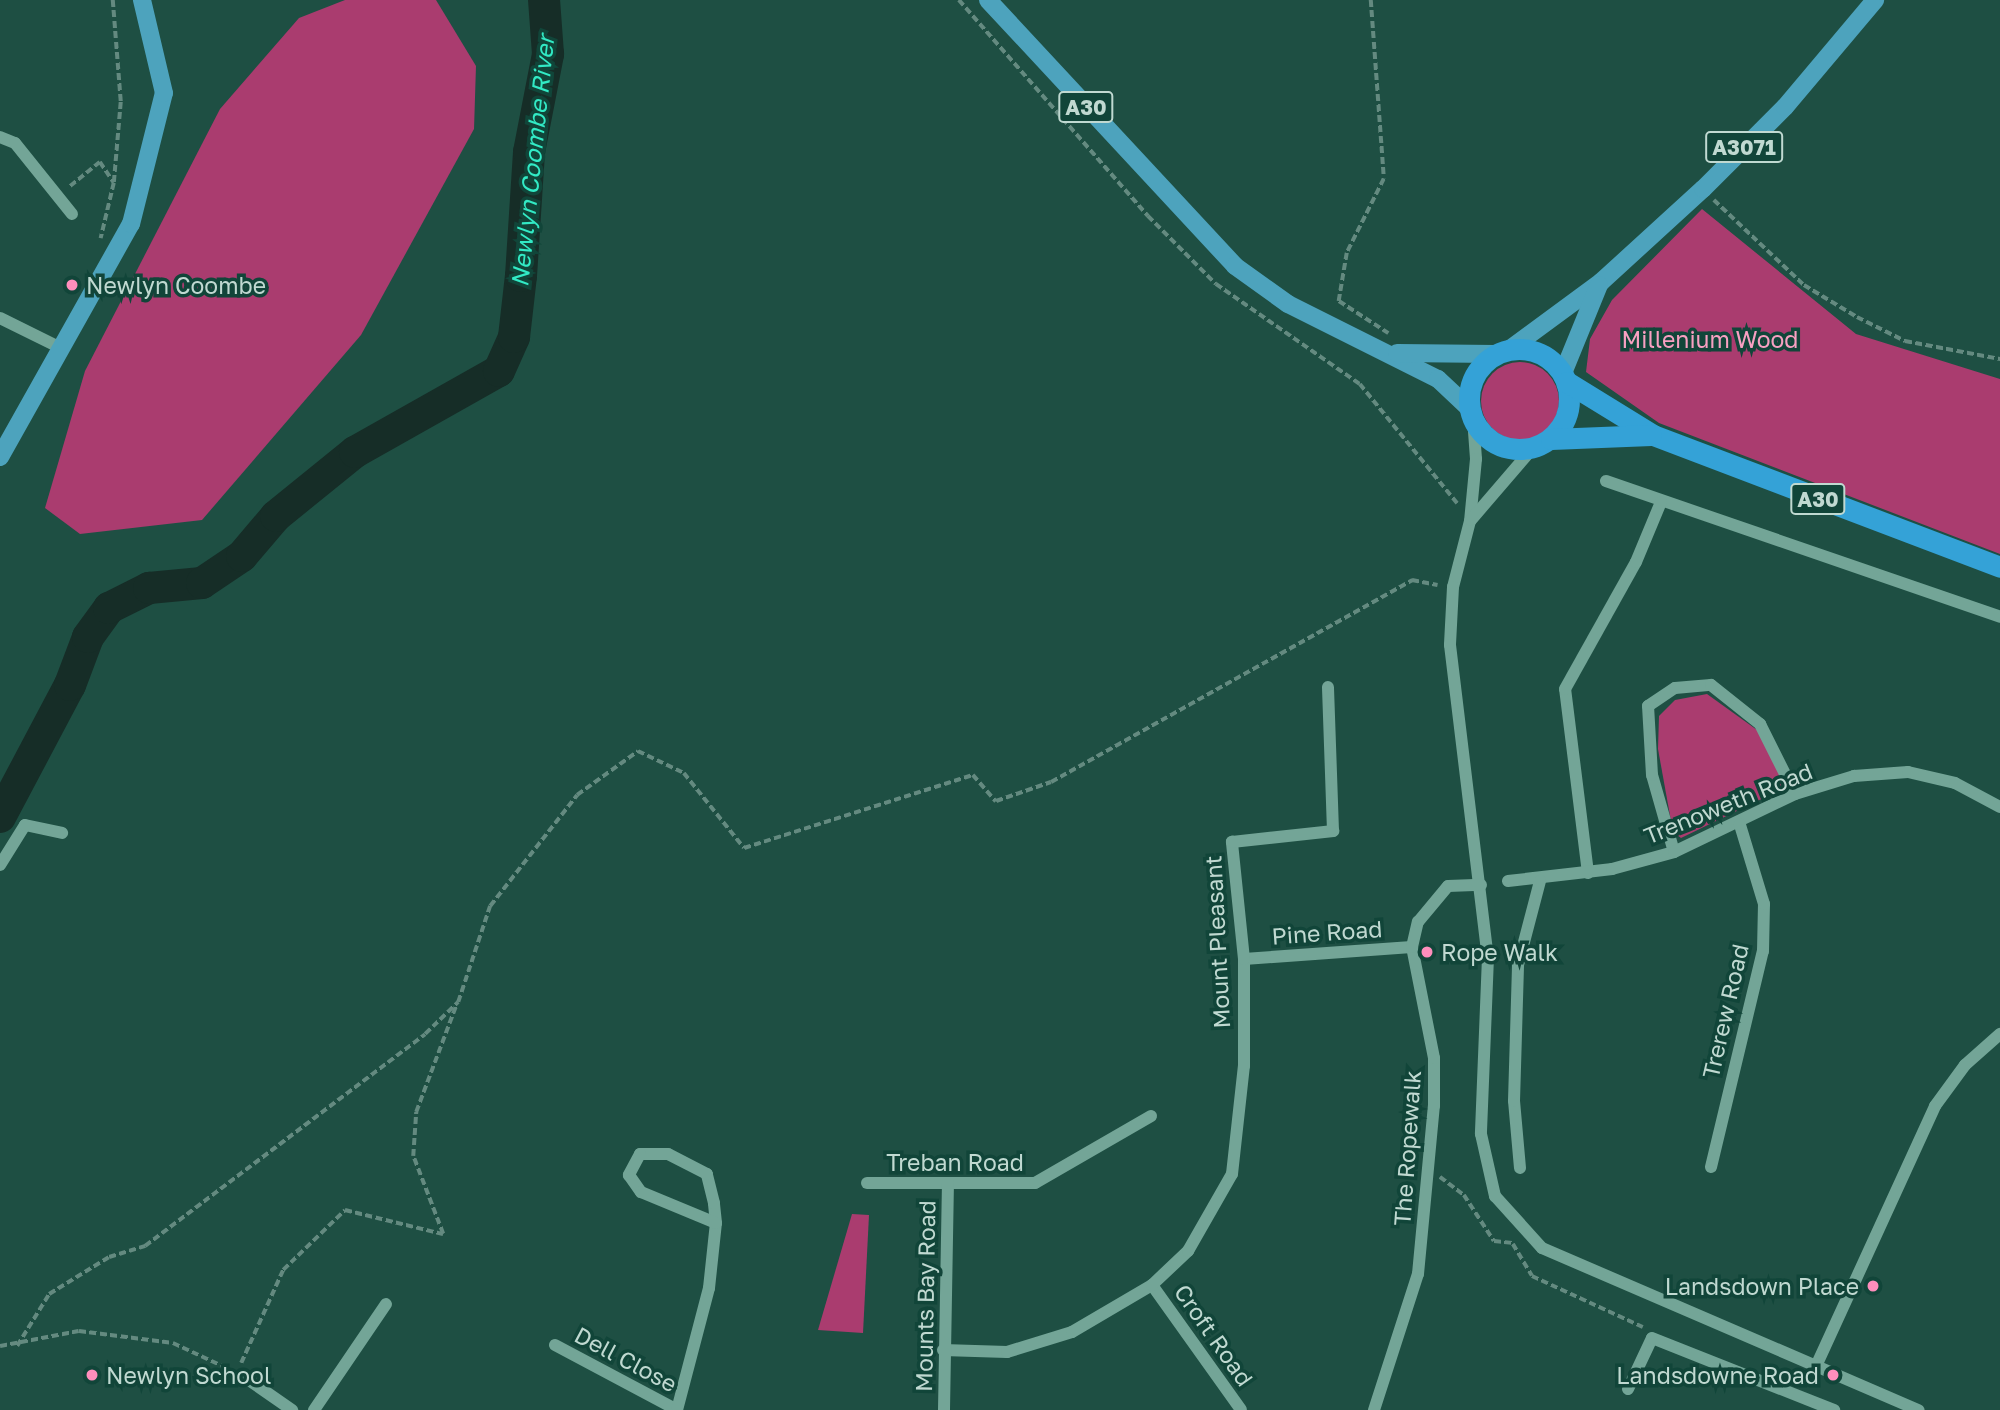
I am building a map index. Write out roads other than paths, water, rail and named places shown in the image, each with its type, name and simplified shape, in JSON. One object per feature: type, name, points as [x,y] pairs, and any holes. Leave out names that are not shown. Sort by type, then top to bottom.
[{"type":"highway","points":[[1503,352],[1540,353],[1565,377],[1569,408],[1542,443],[1500,446],[1471,413],[1474,377],[1503,352]]},
{"type":"highway","name":"A30","points":[[1565,377],[1653,435],[2000,567]]},
{"type":"highway","name":"A30","points":[[1542,443],[1653,435]]},
{"type":"main road","points":[[0,457],[131,224],[164,93],[142,0]]},
{"type":"main road","name":"A30","points":[[988,0],[1235,266],[1288,304],[1394,346],[1438,379],[1471,413]]},
{"type":"main road","name":"A3071","points":[[1503,352],[1601,282],[1703,189],[1785,107],[1875,0]]},
{"type":"main road","name":"A3071","points":[[1565,377],[1601,282]]},
{"type":"main road","name":"A30","points":[[1394,346],[1503,352]]},
{"type":"street","points":[[0,137],[15,143],[72,214]]},
{"type":"street","points":[[0,318],[61,348]]},
{"type":"street","points":[[1471,413],[1470,521],[1453,587],[1455,703],[1488,957],[1485,1169],[1495,1196],[1530,1239],[1683,1313],[1817,1364],[1919,1410]]},
{"type":"street","points":[[1470,521],[1542,443]]},
{"type":"street","points":[[1606,481],[2000,617]]},
{"type":"street","points":[[1588,873],[1565,689],[1636,562],[1661,502]]},
{"type":"street","points":[[1674,852],[1652,775],[1648,706],[1675,688],[1711,685],[1760,724],[1795,794]]},
{"type":"street","name":"Mount Pleasant","points":[[943,1350],[1007,1352],[1072,1332],[1152,1285],[1188,1251],[1232,1174],[1244,1066],[1244,959],[1232,842],[1333,831],[1328,687]]},
{"type":"street","name":"Trenoweth Road","points":[[1508,881],[1540,881],[1588,873],[1674,852],[1740,825],[1795,794],[1854,776],[1908,772],[1955,783],[2000,807]]},
{"type":"street","points":[[0,865],[26,825],[62,833]]},
{"type":"street","name":"Trerew Road","points":[[1711,1167],[1763,951],[1764,905],[1740,825]]},
{"type":"street","points":[[1520,1168],[1514,1101],[1517,965],[1540,881]]},
{"type":"street","points":[[1412,947],[1419,922],[1448,886],[1480,885]]},
{"type":"street","name":"Pine Road","points":[[1244,959],[1412,947]]},
{"type":"street","name":"The Ropewalk","points":[[1374,1410],[1418,1274],[1428,1171],[1434,1058],[1412,947]]},
{"type":"street","points":[[1817,1364],[1935,1106],[1965,1065],[2000,1034]]},
{"type":"street","name":"Treban Road","points":[[867,1183],[1035,1183],[1151,1116]]},
{"type":"street","points":[[677,1410],[709,1288],[716,1223],[707,1174],[668,1154],[640,1154],[629,1175],[641,1192],[716,1223]]},
{"type":"street","name":"Mounts Bay Road","points":[[944,1410],[948,1183]]},
{"type":"street","name":"Croft Road","points":[[1152,1285],[1241,1410]]},
{"type":"street","points":[[314,1410],[386,1304]]},
{"type":"street","points":[[1628,1389],[1651,1338],[1711,1357],[1834,1410]]},
{"type":"street","name":"Dell Close","points":[[555,1345],[677,1410]]},
{"type":"street","points":[[240,1375],[275,1405],[292,1410]]},
{"type":"waterway","name":"Newlyn Coombe River","points":[[0,817],[70,685],[88,637],[109,608],[149,588],[202,583],[242,556],[276,516],[355,452],[499,371],[514,337],[529,152],[548,54],[544,0]]},
{"type":"place","name":"Newlyn Coombe","points":[[72,285]]},
{"type":"place","name":"Rope Walk","points":[[1427,952]]},
{"type":"place","name":"Landsdown Place","points":[[1873,1286]]},
{"type":"place","name":"Newlyn School","points":[[92,1375]]},
{"type":"place","name":"Landsdowne Road","points":[[1833,1375]]},
{"type":"park label","name":"Millenium Wood","points":[[1710,339]]}]
